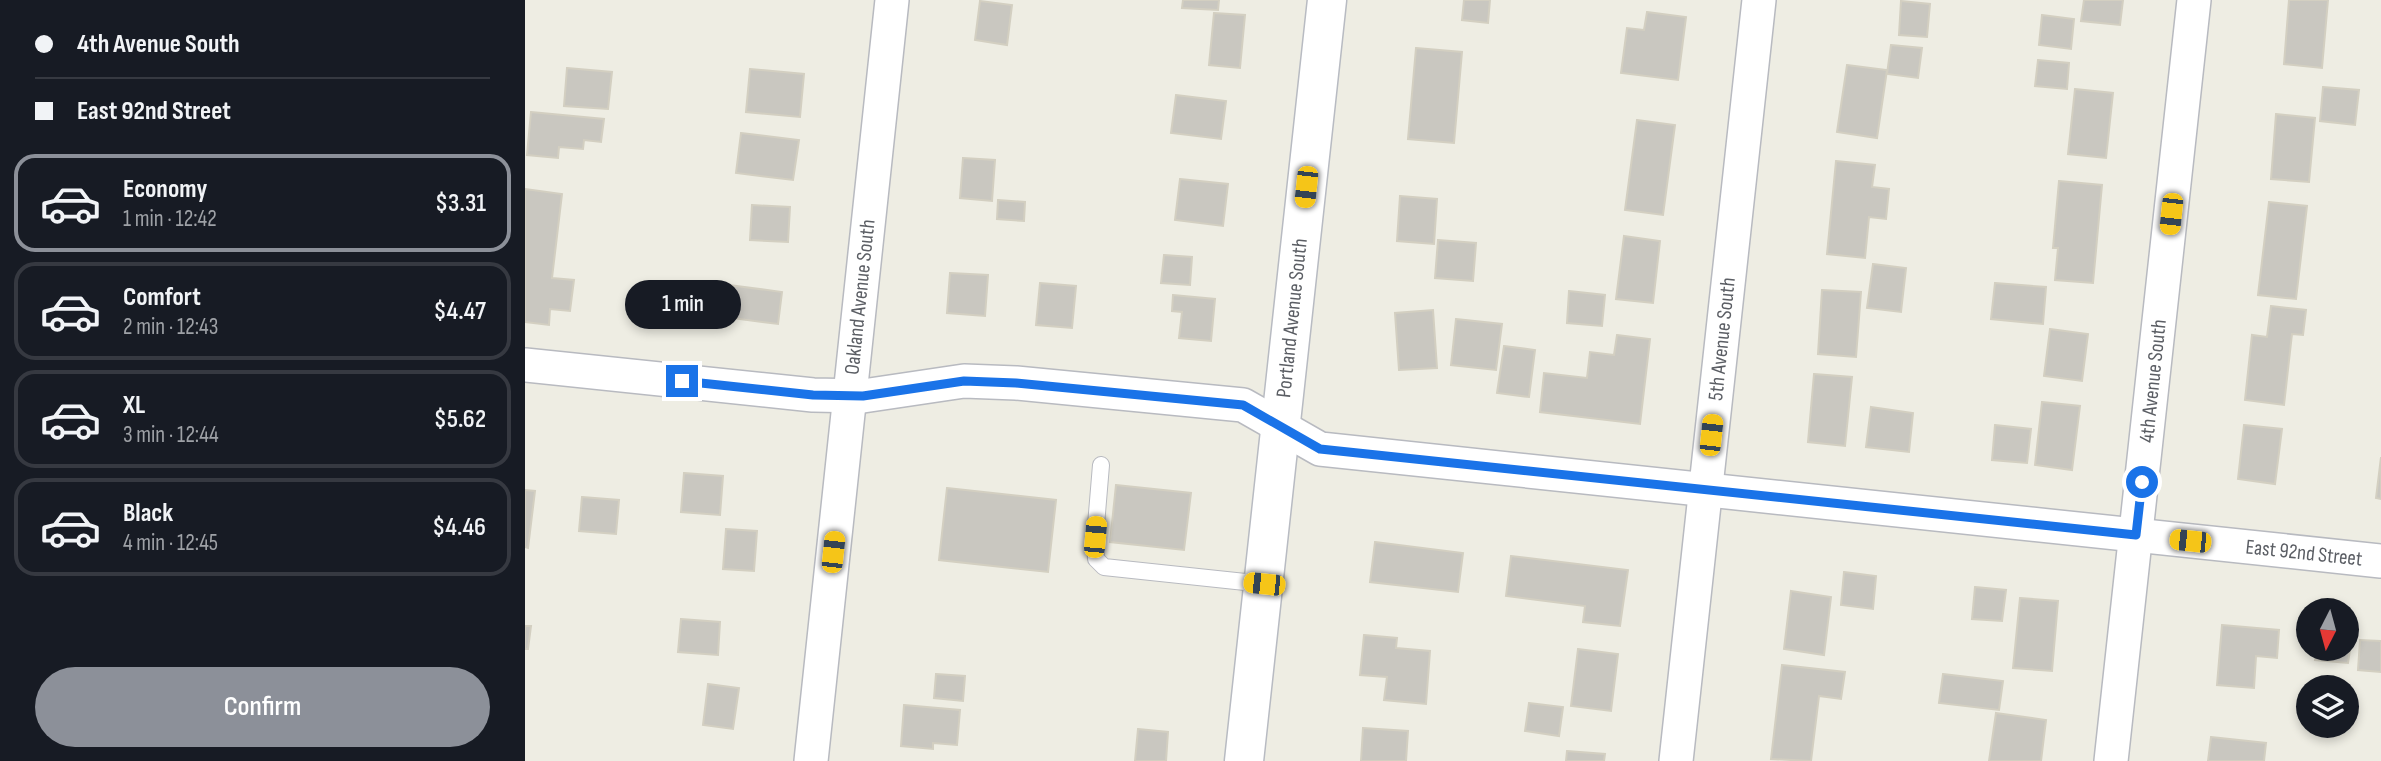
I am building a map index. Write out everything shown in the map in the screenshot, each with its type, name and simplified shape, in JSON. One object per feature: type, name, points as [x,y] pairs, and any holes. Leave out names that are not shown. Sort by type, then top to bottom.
[{"type":"main road","name":"Portland Avenue South","points":[[1244,761],[1327,0]]},
{"type":"street","name":"Oakland Avenue South","points":[[811,761],[892,0]]},
{"type":"street","name":"5th Avenue South","points":[[1676,761],[1759,0]]},
{"type":"street","name":"4th Avenue South","points":[[2112,761],[2195,0]]},
{"type":"street","name":"East 92nd Street","points":[[525,365],[813,395],[863,396],[964,381],[1016,383],[1243,405],[1320,449],[2381,561]]},
{"type":"lane","points":[[1101,465],[1095,537],[1096,559],[1104,567],[1264,584]]},
{"type":"building","points":[[1183,0],[1219,0],[1218,10],[1182,8]]},
{"type":"building","points":[[1464,0],[1490,0],[1488,23],[1462,20]]},
{"type":"building","points":[[2084,0],[2123,0],[2120,25],[2081,21]]},
{"type":"building","points":[[2289,0],[2328,0],[2322,68],[2284,64]]},
{"type":"building","points":[[980,1],[1012,5],[1007,45],[975,40]]},
{"type":"building","points":[[1901,1],[1930,4],[1927,37],[1899,35]]},
{"type":"building","points":[[1647,12],[1686,17],[1678,80],[1621,73],[1627,28],[1644,30]]},
{"type":"building","points":[[1214,13],[1245,15],[1240,68],[1209,65]]},
{"type":"building","points":[[2042,15],[2074,19],[2071,49],[2039,45]]},
{"type":"building","points":[[1891,45],[1922,48],[1918,78],[1887,74]]},
{"type":"building","points":[[1416,48],[1462,52],[1454,143],[1408,139]]},
{"type":"building","points":[[2038,60],[2069,63],[2067,89],[2035,86]]},
{"type":"building","points":[[1847,65],[1887,70],[1877,138],[1837,132]]},
{"type":"building","points":[[567,68],[612,72],[608,109],[564,106]]},
{"type":"building","points":[[750,69],[804,74],[800,117],[746,112]]},
{"type":"building","points":[[2323,87],[2359,90],[2355,125],[2320,121]]},
{"type":"building","points":[[2075,89],[2113,93],[2106,158],[2068,154]]},
{"type":"building","points":[[1176,95],[1226,101],[1221,139],[1171,133]]},
{"type":"building","points":[[531,112],[604,119],[601,142],[584,140],[583,149],[559,147],[558,158],[527,155]]},
{"type":"building","points":[[2276,114],[2315,118],[2309,182],[2271,179]]},
{"type":"building","points":[[1637,120],[1675,125],[1663,215],[1625,210]]},
{"type":"building","points":[[741,133],[799,140],[793,180],[736,173]]},
{"type":"building","points":[[963,158],[995,160],[992,201],[960,198]]},
{"type":"building","points":[[1836,161],[1875,165],[1872,187],[1889,189],[1886,219],[1869,217],[1865,258],[1827,254]]},
{"type":"building","points":[[1180,179],[1228,184],[1223,226],[1175,220]]},
{"type":"building","points":[[2059,181],[2102,185],[2093,283],[2055,280],[2058,248],[2053,248]]},
{"type":"building","points":[[525,189],[562,194],[552,278],[574,280],[570,311],[550,309],[549,325],[525,322]]},
{"type":"building","points":[[1400,196],[1437,199],[1434,244],[1397,241]]},
{"type":"building","points":[[998,200],[1025,202],[1024,221],[997,219]]},
{"type":"building","points":[[2269,202],[2307,206],[2296,299],[2258,295]]},
{"type":"building","points":[[752,205],[790,207],[788,242],[750,240]]},
{"type":"building","points":[[1624,236],[1660,241],[1653,303],[1616,299]]},
{"type":"building","points":[[1438,240],[1476,243],[1473,281],[1435,278]]},
{"type":"building","points":[[1164,255],[1192,257],[1190,285],[1161,283]]},
{"type":"building","points":[[1873,264],[1906,268],[1901,312],[1867,308]]},
{"type":"building","points":[[950,273],[988,275],[985,316],[947,313]]},
{"type":"building","points":[[1040,283],[1076,286],[1072,328],[1036,325]]},
{"type":"building","points":[[1995,283],[2046,287],[2043,324],[1991,319]]},
{"type":"building","points":[[729,285],[782,292],[778,324],[724,317]]},
{"type":"building","points":[[1822,290],[1861,292],[1856,357],[1818,354]]},
{"type":"building","points":[[1569,291],[1605,295],[1602,326],[1567,323]]},
{"type":"building","points":[[1173,295],[1215,299],[1211,341],[1179,338],[1182,312],[1172,311]]},
{"type":"building","points":[[2271,306],[2306,310],[2303,335],[2292,334],[2284,405],[2245,400],[2252,335],[2267,337]]},
{"type":"building","points":[[1433,310],[1437,368],[1399,370],[1395,313]]},
{"type":"building","points":[[1456,319],[1502,324],[1496,370],[1451,365]]},
{"type":"building","points":[[2050,329],[2088,334],[2082,381],[2044,376]]},
{"type":"building","points":[[1617,335],[1650,339],[1640,424],[1540,412],[1544,373],[1587,378],[1590,352],[1614,355]]},
{"type":"building","points":[[1504,346],[1535,350],[1529,397],[1497,393]]},
{"type":"building","points":[[1814,374],[1852,377],[1845,446],[1808,442]]},
{"type":"building","points":[[2042,402],[2080,406],[2072,470],[2035,465]]},
{"type":"building","points":[[1871,407],[1913,413],[1909,452],[1866,447]]},
{"type":"building","points":[[1995,425],[2031,429],[2027,463],[1992,460]]},
{"type":"building","points":[[2244,425],[2282,429],[2275,484],[2238,479]]},
{"type":"building","points":[[2381,457],[2381,499],[2376,498]]},
{"type":"building","points":[[684,473],[723,476],[720,515],[681,512]]},
{"type":"building","points":[[1116,485],[1191,493],[1184,550],[1110,542]]},
{"type":"building","points":[[947,488],[1056,500],[1048,572],[939,560]]},
{"type":"building","points":[[525,490],[535,491],[528,548],[525,547]]},
{"type":"building","points":[[582,497],[619,500],[616,534],[579,531]]},
{"type":"building","points":[[726,529],[757,531],[754,571],[723,569]]},
{"type":"building","points":[[1375,542],[1463,553],[1458,592],[1370,582]]},
{"type":"building","points":[[1511,556],[1628,570],[1620,626],[1583,622],[1585,606],[1506,596]]},
{"type":"building","points":[[1844,572],[1876,576],[1873,609],[1841,605]]},
{"type":"building","points":[[1975,587],[2006,590],[2002,621],[1972,619]]},
{"type":"building","points":[[1791,591],[1831,597],[1824,655],[1784,649]]},
{"type":"building","points":[[2020,598],[2058,601],[2052,671],[2013,668]]},
{"type":"building","points":[[681,619],[720,622],[718,655],[678,652]]},
{"type":"building","points":[[2222,625],[2279,630],[2277,658],[2256,656],[2254,688],[2217,685]]},
{"type":"building","points":[[525,626],[531,626],[528,649],[525,649]]},
{"type":"building","points":[[1364,635],[1397,638],[1396,648],[1430,651],[1426,704],[1384,700],[1387,677],[1360,675]]},
{"type":"building","points":[[2360,640],[2381,641],[2381,672],[2358,670]]},
{"type":"building","points":[[1578,649],[1618,654],[1611,711],[1571,706]]},
{"type":"building","points":[[1782,665],[1845,672],[1841,699],[1819,696],[1811,761],[1771,759]]},
{"type":"building","points":[[936,674],[965,676],[963,701],[934,698]]},
{"type":"building","points":[[1943,674],[2003,681],[1999,710],[1939,703]]},
{"type":"building","points":[[708,684],[739,688],[733,729],[703,725]]},
{"type":"building","points":[[1529,703],[1563,707],[1559,736],[1525,731]]},
{"type":"building","points":[[904,705],[960,710],[957,745],[933,743],[933,749],[901,746]]},
{"type":"building","points":[[1996,713],[2046,720],[2041,761],[1989,761]]},
{"type":"building","points":[[1363,728],[1408,731],[1406,761],[1361,761]]},
{"type":"building","points":[[1138,729],[1168,732],[1166,761],[1135,761]]},
{"type":"building","points":[[2211,737],[2266,743],[2264,761],[2208,761]]},
{"type":"building","points":[[1567,751],[1605,754],[1604,761],[1566,761]]},
{"type":"route","points":[[682,381],[813,395],[863,396],[964,381],[1016,383],[1243,405],[1320,449],[2136,535],[2142,482]]}]
